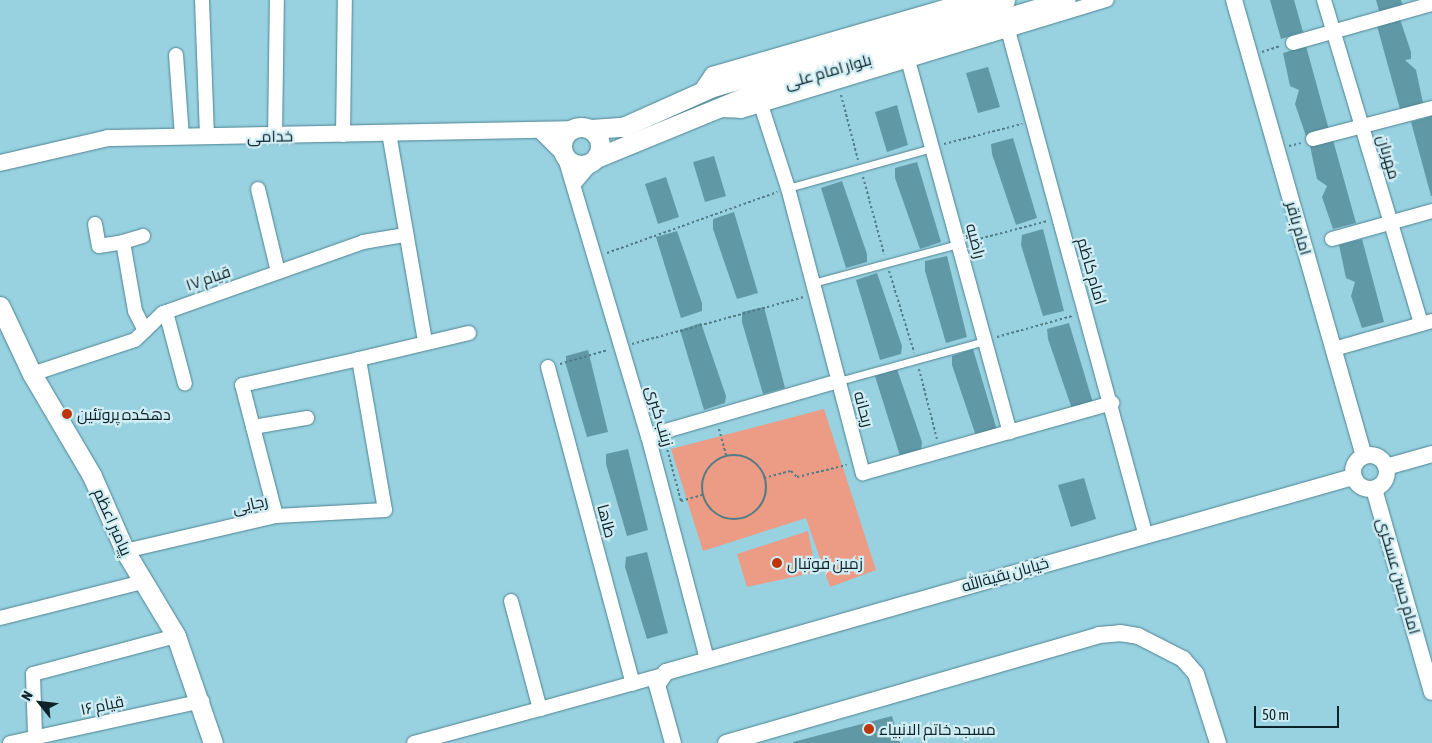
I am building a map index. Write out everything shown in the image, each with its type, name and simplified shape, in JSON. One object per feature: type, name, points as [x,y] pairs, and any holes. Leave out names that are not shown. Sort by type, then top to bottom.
[{"type":"main road","name":"بلوار امام علی","points":[[591,129],[623,127],[1002,11],[1066,0]]},
{"type":"main road","name":"بلوار امام علی","points":[[594,160],[703,101]]},
{"type":"main road","points":[[572,129],[591,129],[600,148],[594,160],[573,164],[564,155],[563,139],[572,129]]},
{"type":"main road","name":"پیامبر اعظم","points":[[0,306],[32,374],[92,476],[125,551],[176,636],[202,702],[213,743]]},
{"type":"street","points":[[202,0],[206,137]]},
{"type":"street","points":[[275,136],[277,0]]},
{"type":"street","points":[[342,135],[345,0]]},
{"type":"street","points":[[969,0],[712,74],[703,101],[741,111],[908,60],[1002,11],[1106,0]]},
{"type":"street","name":"امام باقر","points":[[1234,0],[1364,456]]},
{"type":"street","name":"مهربان","points":[[1324,0],[1390,223],[1426,323]]},
{"type":"street","points":[[1293,43],[1432,4]]},
{"type":"street","name":"امام کاظم","points":[[1002,11],[1058,218],[1112,403],[1145,533]]},
{"type":"street","points":[[176,55],[182,137]]},
{"type":"street","name":"راضیه","points":[[908,60],[1010,432]]},
{"type":"street","name":"ریحانه","points":[[761,105],[788,188],[860,462]]},
{"type":"street","points":[[1313,139],[1432,108]]},
{"type":"street","name":"خدامی","points":[[0,163],[108,138],[542,132],[572,129]]},
{"type":"street","points":[[542,132],[564,155]]},
{"type":"street","points":[[389,133],[425,342]]},
{"type":"street","name":"زینب کبری","points":[[564,155],[648,436],[708,660]]},
{"type":"street","points":[[574,184],[594,160]]},
{"type":"street","points":[[258,189],[278,272]]},
{"type":"street","points":[[1332,239],[1432,211]]},
{"type":"street","points":[[95,224],[99,246],[143,236]]},
{"type":"street","name":"قیام ۱۷","points":[[32,374],[135,340],[166,312],[363,242],[405,234]]},
{"type":"street","points":[[123,242],[135,311],[145,331]]},
{"type":"street","points":[[166,312],[185,384]]},
{"type":"street","points":[[1334,349],[1426,323]]},
{"type":"street","points":[[276,516],[242,385],[469,333]]},
{"type":"street","name":"رجایی","points":[[125,551],[276,516],[385,510],[359,359]]},
{"type":"street","name":"طاها","points":[[548,367],[633,684]]},
{"type":"street","points":[[648,436],[839,381]]},
{"type":"street","points":[[860,462],[863,473],[1112,403]]},
{"type":"street","points":[[253,427],[307,418]]},
{"type":"street","points":[[1386,467],[1432,454]]},
{"type":"street","points":[[1364,456],[1376,456],[1386,467],[1386,478],[1374,489],[1364,488],[1353,477],[1354,466],[1364,456]]},
{"type":"street","name":"خیابان بقیةالله","points":[[660,676],[708,660],[1145,533],[1353,477]]},
{"type":"street","name":"امام حسن عسکری","points":[[1374,489],[1432,692]]},
{"type":"street","points":[[0,618],[142,582]]},
{"type":"street","points":[[511,601],[540,709]]},
{"type":"street","points":[[732,742],[1089,638],[1120,634],[1163,647],[1192,670],[1204,693],[1218,743]]},
{"type":"street","points":[[35,735],[34,674],[176,636]]},
{"type":"street","points":[[414,743],[660,676]]},
{"type":"street","points":[[660,676],[657,685],[673,743]]},
{"type":"street","name":"قیام ۱۶","points":[[10,743],[35,735],[202,702]]},
{"type":"street","points":[[73,729],[77,743]]},
{"type":"lane","points":[[788,188],[932,148]]},
{"type":"lane","points":[[814,288],[958,244]]},
{"type":"lane","points":[[839,381],[985,341]]},
{"type":"path","points":[[1250,55],[1293,43]]},
{"type":"path","points":[[932,148],[1031,121]]},
{"type":"path","points":[[1277,149],[1313,139]]},
{"type":"path","points":[[596,257],[788,188]]},
{"type":"path","points":[[958,244],[1058,218]]},
{"type":"path","points":[[548,367],[622,347],[814,288]]},
{"type":"path","points":[[985,341],[1086,312]]},
{"type":"path","points":[[715,416],[726,455]]},
{"type":"path","points":[[648,436],[666,445],[681,501],[702,495]]},
{"type":"path","points":[[726,455],[745,456],[760,467],[764,478],[762,504],[748,517],[729,520],[712,511],[702,495],[703,478],[711,464],[726,455]]},
{"type":"path","points":[[764,478],[791,471],[797,477],[860,462]]},
{"type":"shaded area","points":[[824,409],[876,570],[830,587],[806,518],[703,551],[671,449]]},
{"type":"shaded area","name":"زمین فوتبال","points":[[808,531],[816,572],[747,587],[737,554]]},
{"type":"building","points":[[1270,0],[1294,0],[1303,32],[1281,39]]},
{"type":"building","points":[[1376,0],[1401,0],[1403,7],[1380,14]]},
{"type":"building","points":[[1400,19],[1411,52],[1411,59],[1405,60],[1416,70],[1423,103],[1400,109],[1377,26]]},
{"type":"building","points":[[1306,46],[1329,130],[1306,136],[1295,104],[1299,90],[1290,86],[1283,53]]},
{"type":"building","points":[[988,67],[1000,107],[978,113],[966,73]]},
{"type":"building","points":[[897,105],[908,145],[887,152],[875,112]]},
{"type":"building","points":[[1432,116],[1432,196],[1431,196],[1411,122]]},
{"type":"building","points":[[1013,138],[1037,218],[1016,225],[992,154],[991,144]]},
{"type":"building","points":[[1333,140],[1356,223],[1333,229],[1322,197],[1327,186],[1317,179],[1310,146]]},
{"type":"building","points":[[714,156],[726,196],[705,202],[693,162]]},
{"type":"building","points":[[917,162],[941,242],[920,249],[895,178],[895,168]]},
{"type":"building","points":[[666,177],[679,217],[658,224],[645,184]]},
{"type":"building","points":[[842,181],[867,254],[867,262],[846,268],[821,188]]},
{"type":"building","points":[[734,212],[758,293],[737,299],[713,229],[713,219]]},
{"type":"building","points":[[1043,229],[1064,311],[1043,316],[1021,245],[1022,235]]},
{"type":"building","points":[[677,231],[702,303],[702,311],[681,318],[656,237]]},
{"type":"building","points":[[1362,239],[1384,322],[1362,328],[1351,296],[1355,282],[1346,278],[1339,245]]},
{"type":"building","points":[[947,256],[967,337],[946,343],[925,271],[925,261]]},
{"type":"building","points":[[877,273],[902,346],[901,354],[880,360],[856,280]]},
{"type":"building","points":[[764,307],[785,388],[763,394],[742,322],[742,312]]},
{"type":"building","points":[[701,323],[726,396],[725,403],[704,410],[680,330]]},
{"type":"building","points":[[1069,323],[1093,403],[1072,409],[1048,339],[1047,329]]},
{"type":"building","points":[[973,349],[997,430],[976,436],[952,365],[952,356]]},
{"type":"building","points":[[588,350],[608,432],[587,437],[566,365],[566,356]]},
{"type":"building","points":[[897,369],[922,442],[921,450],[900,456],[875,376]]},
{"type":"building","points":[[628,449],[648,530],[627,536],[606,464],[606,454]]},
{"type":"building","points":[[1084,478],[1096,519],[1071,527],[1058,485]]},
{"type":"building","points":[[647,552],[668,633],[647,639],[625,567],[626,557]]},
{"type":"building","name":"مسجد خاتم الانبیاء","points":[[892,716],[900,743],[793,743],[793,742]]},
{"type":"place","name":"دهکده پروتئین","points":[[67,414]]},
{"type":"place","name":"زمین فوتبال","points":[[777,563]]},
{"type":"place","name":"مسجد خاتم الانبیاء","points":[[869,729]]}]
